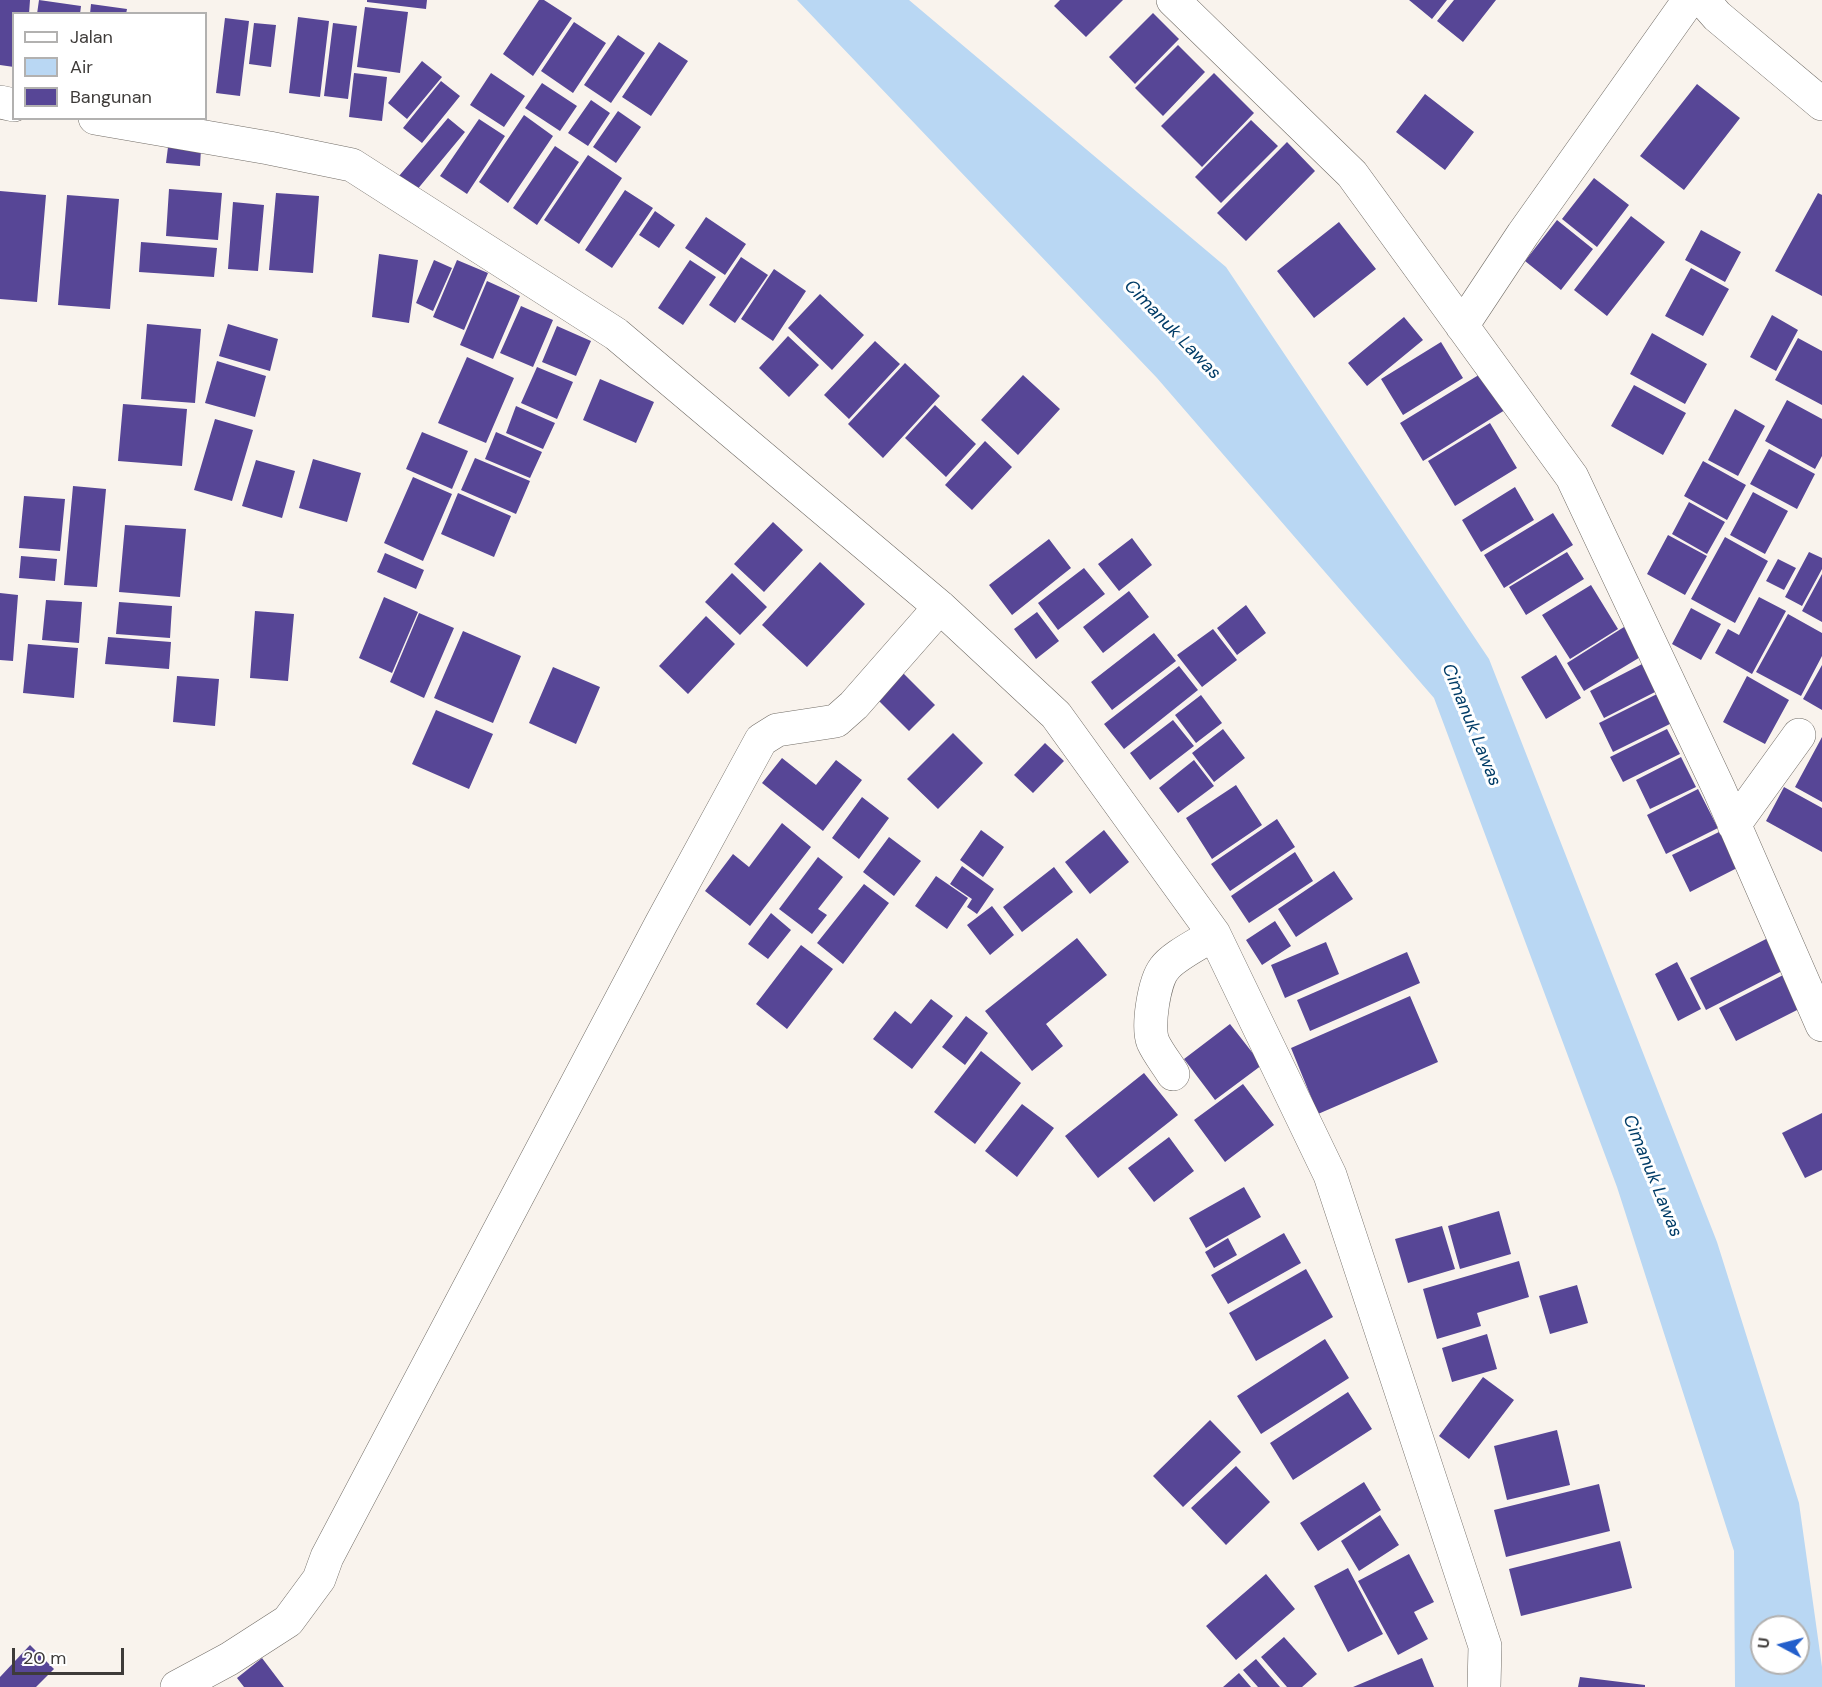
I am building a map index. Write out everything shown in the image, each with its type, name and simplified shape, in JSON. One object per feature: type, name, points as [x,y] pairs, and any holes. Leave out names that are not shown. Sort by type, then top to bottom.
[{"type":"street","points":[[1173,0],[1352,174],[1572,477],[1734,825],[1822,1025]]},
{"type":"street","points":[[1462,326],[1522,234],[1689,0]]},
{"type":"street","points":[[1703,0],[1717,16],[1822,104]]},
{"type":"street","points":[[108,120],[352,165],[616,334],[940,607],[1056,715],[1214,934],[1330,1175],[1485,1646],[1484,1687]]},
{"type":"street","points":[[177,1687],[229,1659],[288,1621],[319,1579],[327,1557],[349,1515],[661,924],[761,740],[777,730],[836,721],[854,705],[940,607]]},
{"type":"street","points":[[1734,825],[1800,735]]},
{"type":"street","points":[[1173,1074],[1152,1040],[1150,1028],[1154,999],[1163,969],[1214,934]]},
{"type":"water","name":"Cimanuk Lawas","points":[[797,0],[909,0],[1226,267],[1489,659],[1717,1242],[1799,1503],[1822,1667],[1822,1687],[1735,1687],[1734,1551],[1617,1187],[1434,698],[1157,378]]},
{"type":"building","points":[[0,0],[30,0],[29,12],[12,12],[12,67],[0,65]]},
{"type":"building","points":[[39,0],[81,6],[80,12],[37,12]]},
{"type":"building","points":[[367,0],[427,0],[426,9],[367,2]]},
{"type":"building","points":[[539,0],[544,0],[572,18],[533,76],[503,54]]},
{"type":"building","points":[[1060,0],[1123,0],[1086,37],[1054,6]]},
{"type":"building","points":[[1409,0],[1447,0],[1432,19]]},
{"type":"building","points":[[1454,0],[1496,0],[1463,42],[1437,21]]},
{"type":"building","points":[[91,4],[127,9],[126,12],[90,12]]},
{"type":"building","points":[[365,7],[408,12],[400,73],[357,67]]},
{"type":"building","points":[[1153,13],[1179,39],[1135,84],[1109,57]]},
{"type":"building","points":[[298,17],[329,21],[320,97],[289,93]]},
{"type":"building","points":[[225,18],[249,21],[240,96],[216,93]]},
{"type":"building","points":[[574,22],[606,43],[573,93],[541,71]]},
{"type":"building","points":[[254,23],[276,25],[271,67],[249,64]]},
{"type":"building","points":[[333,23],[357,26],[348,99],[324,96]]},
{"type":"building","points":[[618,35],[645,53],[611,103],[584,85]]},
{"type":"building","points":[[659,42],[688,61],[651,116],[622,97]]},
{"type":"building","points":[[1178,45],[1205,72],[1163,116],[1135,88]]},
{"type":"building","points":[[422,61],[442,77],[407,119],[388,103]]},
{"type":"building","points":[[354,73],[387,77],[382,121],[349,117]]},
{"type":"building","points":[[491,73],[525,96],[504,127],[470,105]]},
{"type":"building","points":[[1214,73],[1254,113],[1202,167],[1161,126]]},
{"type":"building","points":[[441,81],[460,96],[422,143],[403,128]]},
{"type":"building","points":[[542,83],[577,106],[560,131],[525,108]]},
{"type":"building","points":[[1697,84],[1740,118],[1684,190],[1640,156]]},
{"type":"building","points":[[1425,94],[1474,132],[1445,170],[1396,132]]},
{"type":"building","points":[[591,100],[610,113],[588,146],[568,133]]},
{"type":"building","points":[[618,111],[641,127],[616,163],[593,147]]},
{"type":"building","points":[[524,115],[553,136],[508,203],[479,182]]},
{"type":"building","points":[[448,118],[465,132],[416,191],[399,176]]},
{"type":"building","points":[[479,119],[505,136],[467,194],[440,176]]},
{"type":"building","points":[[1251,120],[1278,146],[1221,203],[1195,177]]},
{"type":"building","points":[[1287,142],[1315,171],[1246,241],[1217,213]]},
{"type":"building","points":[[555,146],[579,162],[537,225],[513,208]]},
{"type":"building","points":[[168,147],[201,149],[200,166],[166,163]]},
{"type":"building","points":[[588,155],[622,178],[579,244],[544,220]]},
{"type":"building","points":[[1594,178],[1629,205],[1597,247],[1562,219]]},
{"type":"building","points":[[169,189],[222,193],[218,240],[166,236]]},
{"type":"building","points":[[625,190],[653,208],[612,268],[585,250]]},
{"type":"building","points":[[0,191],[46,195],[37,302],[0,299]]},
{"type":"building","points":[[276,193],[319,196],[313,273],[269,270]]},
{"type":"building","points":[[1818,193],[1822,195],[1822,296],[1775,271]]},
{"type":"building","points":[[67,195],[119,199],[110,309],[58,305]]},
{"type":"building","points":[[233,202],[264,205],[258,271],[228,269]]},
{"type":"building","points":[[655,211],[675,225],[659,248],[639,235]]},
{"type":"building","points":[[1631,216],[1665,242],[1607,316],[1574,290]]},
{"type":"building","points":[[706,217],[746,244],[725,275],[685,248]]},
{"type":"building","points":[[1557,220],[1593,249],[1561,290],[1525,261]]},
{"type":"building","points":[[1339,222],[1376,269],[1314,318],[1277,271]]},
{"type":"building","points":[[1701,230],[1741,252],[1725,282],[1685,260]]},
{"type":"building","points":[[141,242],[217,248],[214,277],[139,272]]},
{"type":"building","points":[[379,254],[418,260],[409,323],[372,317]]},
{"type":"building","points":[[741,257],[768,275],[735,323],[709,305]]},
{"type":"building","points":[[434,260],[452,268],[433,311],[416,303]]},
{"type":"building","points":[[457,260],[488,273],[464,330],[433,317]]},
{"type":"building","points":[[690,260],[716,277],[683,325],[658,308]]},
{"type":"building","points":[[1691,268],[1729,289],[1703,336],[1665,316]]},
{"type":"building","points":[[774,269],[806,291],[773,341],[741,319]]},
{"type":"building","points":[[487,281],[520,296],[493,359],[460,345]]},
{"type":"building","points":[[820,294],[864,335],[832,370],[788,328]]},
{"type":"building","points":[[521,306],[553,320],[533,367],[500,353]]},
{"type":"building","points":[[1772,315],[1798,330],[1776,371],[1750,357]]},
{"type":"building","points":[[1404,317],[1423,340],[1367,386],[1348,363]]},
{"type":"building","points":[[147,324],[201,329],[195,403],[141,399]]},
{"type":"building","points":[[228,324],[278,339],[270,371],[219,356]]},
{"type":"building","points":[[557,326],[591,341],[576,376],[542,362]]},
{"type":"building","points":[[1652,333],[1707,364],[1685,404],[1630,374]]},
{"type":"building","points":[[788,336],[819,365],[789,397],[759,368]]},
{"type":"building","points":[[1798,338],[1822,351],[1822,405],[1775,380]]},
{"type":"building","points":[[875,341],[900,364],[849,419],[824,395]]},
{"type":"building","points":[[1441,342],[1463,378],[1403,415],[1381,379]]},
{"type":"building","points":[[467,357],[514,378],[486,443],[438,423]]},
{"type":"building","points":[[217,361],[266,376],[255,417],[205,403]]},
{"type":"building","points":[[905,363],[940,396],[883,458],[848,424]]},
{"type":"building","points":[[537,367],[573,382],[557,419],[521,403]]},
{"type":"building","points":[[1482,373],[1505,410],[1423,461],[1400,423]]},
{"type":"building","points":[[1023,375],[1060,409],[1018,455],[981,420]]},
{"type":"building","points":[[600,379],[654,402],[636,443],[583,420]]},
{"type":"building","points":[[1634,385],[1686,413],[1663,455],[1611,426]]},
{"type":"building","points":[[1787,400],[1822,419],[1822,456],[1815,469],[1765,441]]},
{"type":"building","points":[[123,404],[187,409],[182,466],[118,461]]},
{"type":"building","points":[[935,405],[976,444],[946,477],[905,438]]},
{"type":"building","points":[[516,406],[555,423],[543,449],[506,433]]},
{"type":"building","points":[[1735,409],[1765,426],[1738,476],[1708,460]]},
{"type":"building","points":[[215,419],[253,430],[232,501],[194,490]]},
{"type":"building","points":[[1490,423],[1517,468],[1455,506],[1428,461]]},
{"type":"building","points":[[422,432],[468,451],[452,489],[406,469]]},
{"type":"building","points":[[496,432],[542,452],[530,478],[485,459]]},
{"type":"building","points":[[985,441],[1012,467],[972,510],[945,485]]},
{"type":"building","points":[[1769,449],[1815,474],[1797,509],[1750,484]]},
{"type":"building","points":[[475,458],[530,481],[516,514],[461,490]]},
{"type":"building","points":[[313,459],[361,473],[347,522],[299,508]]},
{"type":"building","points":[[256,460],[295,471],[282,518],[242,506]]},
{"type":"building","points":[[1703,461],[1746,485],[1727,520],[1684,496]]},
{"type":"building","points":[[413,477],[452,494],[423,561],[384,543]]},
{"type":"building","points":[[73,486],[106,489],[97,587],[64,585]]},
{"type":"building","points":[[1515,487],[1534,520],[1481,552],[1462,520]]},
{"type":"building","points":[[1753,492],[1788,511],[1765,554],[1730,535]]},
{"type":"building","points":[[458,493],[511,516],[494,557],[441,534]]},
{"type":"building","points":[[24,496],[65,499],[60,551],[19,548]]},
{"type":"building","points":[[1689,502],[1725,522],[1707,554],[1672,534]]},
{"type":"building","points":[[1553,513],[1573,545],[1504,588],[1484,555]]},
{"type":"building","points":[[773,522],[803,550],[764,592],[734,564]]},
{"type":"building","points":[[125,525],[186,529],[180,597],[119,592]]},
{"type":"building","points":[[1668,535],[1707,556],[1685,595],[1647,574]]},
{"type":"building","points":[[1725,537],[1768,561],[1735,623],[1691,599]]},
{"type":"building","points":[[1132,538],[1152,565],[1119,591],[1098,564]]},
{"type":"building","points":[[1049,539],[1071,568],[1012,615],[989,585]]},
{"type":"building","points":[[1567,552],[1584,579],[1526,615],[1509,587]]},
{"type":"building","points":[[1809,552],[1822,558],[1822,569],[1802,606],[1785,597]]},
{"type":"building","points":[[385,553],[424,570],[416,589],[377,572]]},
{"type":"building","points":[[21,556],[57,559],[55,581],[19,578]]},
{"type":"building","points":[[1778,559],[1796,568],[1784,590],[1766,581]]},
{"type":"building","points":[[820,562],[865,604],[807,667],[762,625]]},
{"type":"building","points":[[1084,568],[1105,594],[1058,630],[1038,603]]},
{"type":"building","points":[[732,573],[767,607],[740,635],[705,602]]},
{"type":"building","points":[[1822,574],[1822,622],[1802,611]]},
{"type":"building","points":[[1591,585],[1618,629],[1570,659],[1542,615]]},
{"type":"building","points":[[1129,591],[1149,617],[1103,653],[1083,627]]},
{"type":"building","points":[[0,593],[18,595],[13,661],[0,660]]},
{"type":"building","points":[[384,597],[418,612],[392,673],[359,658]]},
{"type":"building","points":[[1759,597],[1786,611],[1752,674],[1715,653],[1728,629],[1739,635]]},
{"type":"building","points":[[46,600],[82,602],[79,643],[42,640]]},
{"type":"building","points":[[119,602],[172,606],[170,638],[116,634]]},
{"type":"building","points":[[1246,605],[1266,633],[1237,655],[1217,628]]},
{"type":"building","points":[[1691,608],[1721,624],[1701,660],[1672,644]]},
{"type":"building","points":[[255,611],[294,614],[288,681],[250,678]]},
{"type":"building","points":[[1037,612],[1059,641],[1036,659],[1014,629]]},
{"type":"building","points":[[419,613],[454,628],[424,698],[390,682]]},
{"type":"building","points":[[1788,614],[1822,633],[1822,656],[1801,696],[1756,672]]},
{"type":"building","points":[[706,616],[735,644],[688,694],[659,666]]},
{"type":"building","points":[[1624,627],[1642,656],[1584,691],[1567,663]]},
{"type":"building","points":[[1213,629],[1237,660],[1202,687],[1177,655]]},
{"type":"building","points":[[463,631],[521,656],[493,723],[434,698]]},
{"type":"building","points":[[1154,633],[1176,661],[1112,710],[1091,682]]},
{"type":"building","points":[[108,637],[171,642],[169,669],[105,664]]},
{"type":"building","points":[[28,644],[78,648],[74,698],[23,693]]},
{"type":"building","points":[[1556,655],[1581,698],[1546,719],[1521,677]]},
{"type":"building","points":[[1646,662],[1659,690],[1604,718],[1590,691]]},
{"type":"building","points":[[1822,665],[1822,710],[1803,699]]},
{"type":"building","points":[[1179,666],[1198,690],[1124,749],[1104,724]]},
{"type":"building","points":[[553,667],[600,687],[576,744],[529,723]]},
{"type":"building","points":[[898,668],[935,705],[909,731],[872,694]]},
{"type":"building","points":[[177,676],[219,679],[215,726],[173,722]]},
{"type":"building","points":[[1747,676],[1789,700],[1765,744],[1723,722]]},
{"type":"building","points":[[1661,692],[1676,721],[1613,752],[1599,723]]},
{"type":"building","points":[[1201,695],[1222,723],[1196,743],[1175,715]]},
{"type":"building","points":[[436,710],[493,734],[469,789],[412,764]]},
{"type":"building","points":[[1173,720],[1194,746],[1150,780],[1130,753]]},
{"type":"building","points":[[1223,729],[1245,758],[1214,782],[1192,753]]},
{"type":"building","points":[[1667,729],[1680,754],[1623,782],[1610,757]]},
{"type":"building","points":[[953,733],[983,763],[938,809],[907,779]]},
{"type":"building","points":[[1822,737],[1822,802],[1795,787]]},
{"type":"building","points":[[1045,743],[1064,761],[1033,793],[1014,775]]},
{"type":"building","points":[[1681,757],[1696,787],[1650,809],[1636,780]]},
{"type":"building","points":[[782,758],[816,785],[836,760],[862,780],[823,831],[762,783]]},
{"type":"building","points":[[1194,760],[1214,786],[1178,813],[1159,788]]},
{"type":"building","points":[[1236,785],[1262,825],[1212,859],[1186,818]]},
{"type":"building","points":[[1784,787],[1822,808],[1822,852],[1766,821]]},
{"type":"building","points":[[1698,789],[1718,828],[1666,854],[1647,815]]},
{"type":"building","points":[[862,797],[889,818],[859,859],[832,838]]},
{"type":"building","points":[[1277,819],[1295,847],[1230,891],[1211,864]]},
{"type":"building","points":[[782,823],[811,847],[750,926],[705,891],[733,854],[749,867]]},
{"type":"building","points":[[981,830],[1004,847],[983,877],[960,860]]},
{"type":"building","points":[[1104,830],[1129,862],[1090,894],[1065,862]]},
{"type":"building","points":[[1721,831],[1739,867],[1690,892],[1672,855]]},
{"type":"building","points":[[889,837],[921,861],[894,896],[863,872]]},
{"type":"building","points":[[1295,852],[1313,881],[1249,923],[1231,896]]},
{"type":"building","points":[[818,857],[843,877],[818,909],[827,915],[812,934],[779,909]]},
{"type":"building","points":[[962,866],[994,889],[977,914],[967,907],[972,899],[950,884]]},
{"type":"building","points":[[1054,867],[1073,892],[1022,932],[1003,907]]},
{"type":"building","points":[[1334,871],[1353,899],[1296,937],[1278,909]]},
{"type":"building","points":[[936,876],[968,898],[947,929],[915,906]]},
{"type":"building","points":[[864,884],[889,903],[843,964],[817,943]]},
{"type":"building","points":[[992,906],[1014,935],[990,955],[967,925]]},
{"type":"building","points":[[771,913],[791,930],[768,959],[748,944]]},
{"type":"building","points":[[1275,921],[1291,946],[1262,965],[1246,940]]},
{"type":"building","points":[[1077,938],[1107,975],[1046,1024],[1063,1046],[1032,1071],[985,1011]]},
{"type":"building","points":[[1768,938],[1784,970],[1706,1010],[1690,978]]},
{"type":"building","points":[[1326,942],[1339,974],[1285,998],[1271,965]]},
{"type":"building","points":[[801,945],[833,969],[787,1029],[756,1004]]},
{"type":"building","points":[[1407,952],[1420,983],[1310,1031],[1297,1000]]},
{"type":"building","points":[[1677,962],[1701,1009],[1678,1021],[1655,974]]},
{"type":"building","points":[[1787,973],[1803,1007],[1736,1041],[1719,1008]]},
{"type":"building","points":[[1410,996],[1438,1062],[1318,1114],[1291,1048]]},
{"type":"building","points":[[931,999],[953,1016],[912,1069],[873,1039],[895,1011],[911,1024]]},
{"type":"building","points":[[966,1016],[988,1033],[965,1065],[942,1047]]},
{"type":"building","points":[[1230,1024],[1262,1065],[1215,1100],[1184,1059]]},
{"type":"building","points":[[981,1051],[1021,1083],[975,1144],[934,1112]]},
{"type":"building","points":[[1144,1073],[1178,1115],[1098,1178],[1065,1136]]},
{"type":"building","points":[[1243,1084],[1274,1125],[1225,1162],[1194,1120]]},
{"type":"building","points":[[1022,1104],[1054,1128],[1017,1177],[985,1151]]},
{"type":"building","points":[[1822,1113],[1822,1170],[1805,1178],[1782,1133]]},
{"type":"building","points":[[1169,1137],[1194,1171],[1154,1202],[1128,1168]]},
{"type":"building","points":[[1244,1187],[1261,1217],[1206,1248],[1189,1218]]},
{"type":"building","points":[[1499,1211],[1511,1254],[1460,1269],[1448,1226]]},
{"type":"building","points":[[1442,1226],[1455,1269],[1408,1283],[1395,1239]]},
{"type":"building","points":[[1284,1233],[1301,1263],[1228,1304],[1211,1275]]},
{"type":"building","points":[[1228,1238],[1237,1255],[1214,1268],[1205,1252]]},
{"type":"building","points":[[1519,1261],[1529,1297],[1477,1313],[1481,1326],[1437,1339],[1423,1289]]},
{"type":"building","points":[[1306,1269],[1333,1317],[1256,1361],[1229,1313]]},
{"type":"building","points":[[1577,1285],[1588,1323],[1550,1334],[1539,1296]]},
{"type":"building","points":[[1487,1334],[1497,1369],[1452,1382],[1442,1348]]},
{"type":"building","points":[[1325,1339],[1349,1378],[1261,1434],[1237,1396]]},
{"type":"building","points":[[1483,1377],[1514,1400],[1469,1459],[1439,1436]]},
{"type":"building","points":[[1348,1392],[1372,1429],[1293,1480],[1270,1443]]},
{"type":"building","points":[[1210,1420],[1241,1452],[1183,1507],[1153,1476]]},
{"type":"building","points":[[1557,1430],[1570,1485],[1507,1500],[1494,1446]]},
{"type":"building","points":[[1236,1466],[1270,1502],[1226,1545],[1191,1508]]},
{"type":"building","points":[[1364,1482],[1381,1510],[1318,1551],[1300,1523]]},
{"type":"building","points":[[1599,1484],[1610,1531],[1506,1557],[1494,1510]]},
{"type":"building","points":[[1380,1515],[1399,1545],[1359,1571],[1341,1541]]},
{"type":"building","points":[[1620,1541],[1632,1588],[1521,1616],[1509,1569]]},
{"type":"building","points":[[1409,1554],[1434,1602],[1414,1612],[1428,1639],[1398,1655],[1358,1581]]},
{"type":"building","points":[[1348,1568],[1383,1634],[1348,1652],[1314,1586]]},
{"type":"building","points":[[1266,1574],[1295,1609],[1236,1660],[1206,1626]]},
{"type":"building","points":[[1284,1637],[1317,1674],[1302,1687],[1287,1687],[1261,1657]]},
{"type":"building","points":[[30,1645],[54,1669],[36,1687],[0,1687],[0,1677]]},
{"type":"building","points":[[262,1658],[284,1687],[244,1687],[237,1678]]},
{"type":"building","points":[[1422,1658],[1434,1687],[1353,1687]]},
{"type":"building","points":[[1256,1659],[1280,1687],[1258,1687],[1243,1670]]},
{"type":"building","points":[[1239,1673],[1251,1687],[1223,1687]]},
{"type":"building","points":[[1580,1677],[1645,1685],[1645,1687],[1578,1687]]}]
